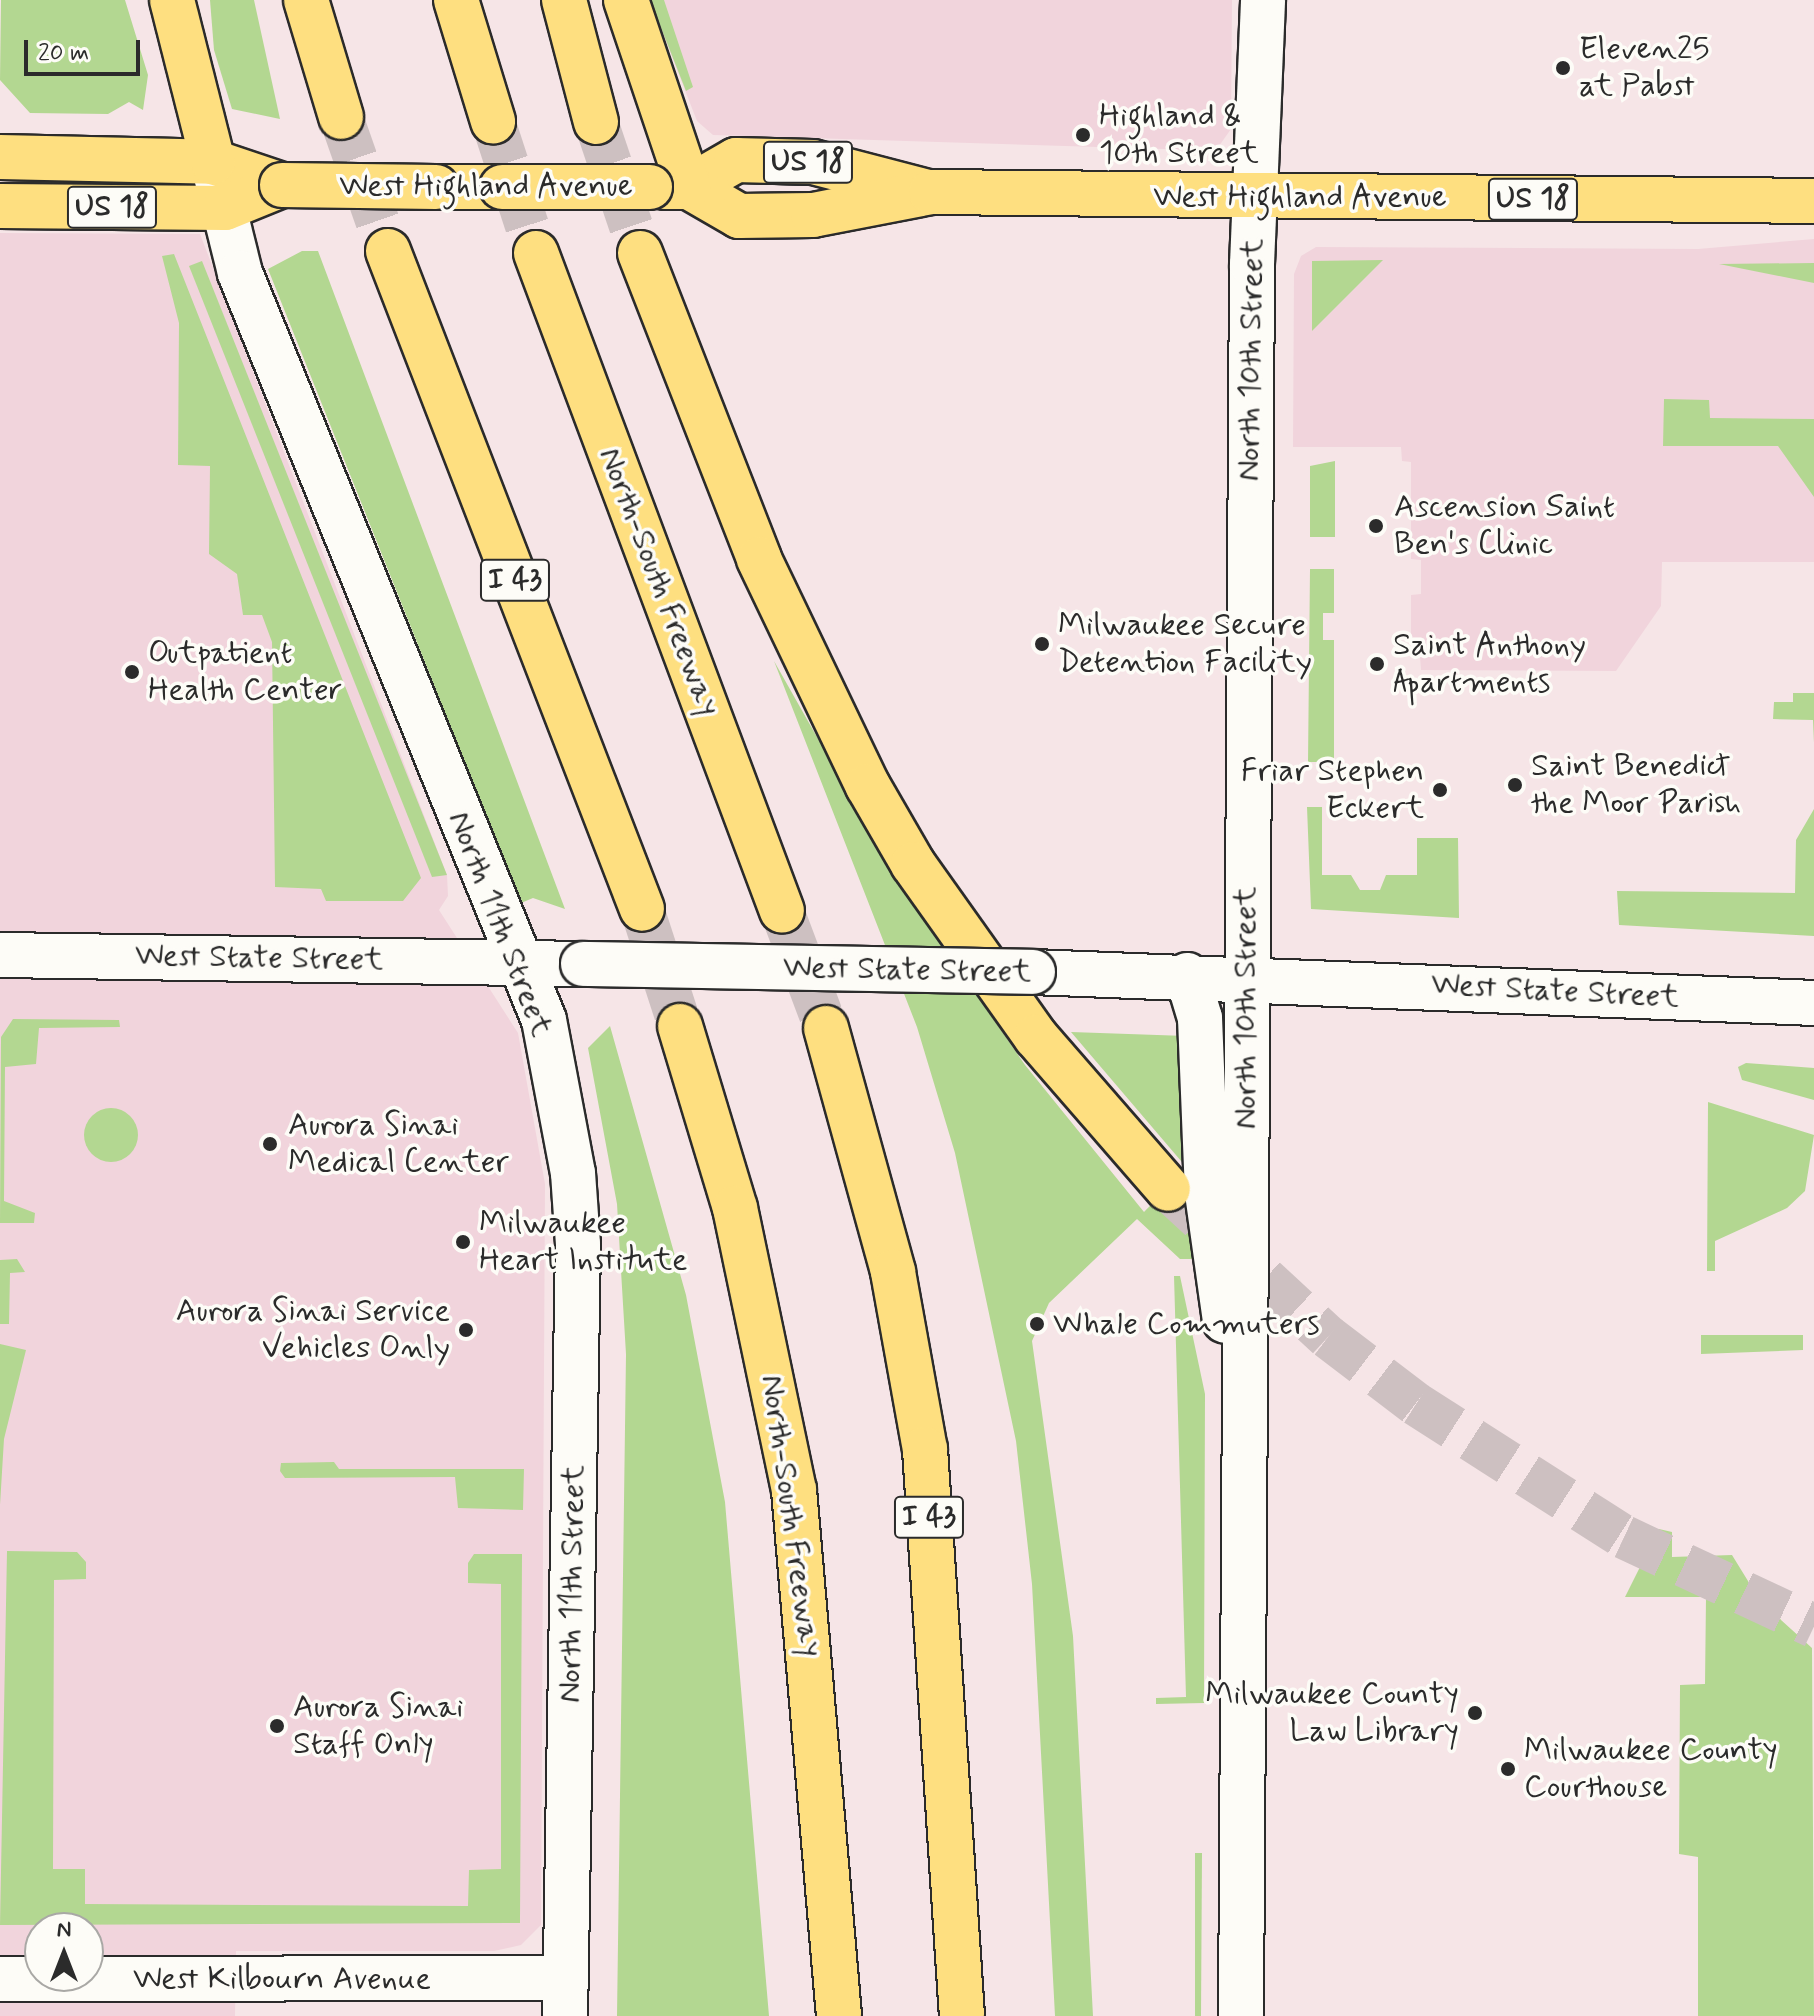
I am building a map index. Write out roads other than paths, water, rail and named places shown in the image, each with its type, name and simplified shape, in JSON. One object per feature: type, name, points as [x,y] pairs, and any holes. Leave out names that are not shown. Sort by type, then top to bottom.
[{"type":"main road","points":[[172,0],[213,162]]},
{"type":"main road","points":[[456,0],[493,121]]},
{"type":"main road","points":[[564,0],[596,122]]},
{"type":"main road","points":[[626,0],[670,187]]},
{"type":"main road","points":[[306,1],[341,117]]},
{"type":"main road","name":"West Highland Avenue","points":[[0,157],[213,162],[282,185],[670,187],[736,160],[813,162],[931,192],[1253,198],[1814,201]]},
{"type":"main road","name":"West Highland Avenue","points":[[0,206],[225,208],[282,185]]},
{"type":"main road","name":"I 43","points":[[388,251],[642,909]]},
{"type":"main road","name":"North-South Freeway","points":[[536,253],[782,911]]},
{"type":"main road","points":[[640,253],[759,559],[868,786],[913,864],[1036,1037],[1168,1189]]},
{"type":"main road","name":"North-South Freeway","points":[[680,1026],[735,1208],[794,1490],[838,2010]]},
{"type":"main road","name":"I 43","points":[[826,1028],[887,1243],[925,1449],[962,2016]]},
{"type":"street","name":"North 10th Street","points":[[1241,2016],[1245,977],[1253,198],[1263,121],[1263,0]]},
{"type":"street","name":"North 11th Street","points":[[213,162],[240,273],[515,962],[544,1020],[578,1244],[564,1997]]},
{"type":"street","name":"West State Street","points":[[0,955],[1187,975],[1814,1003]]},
{"type":"street","points":[[1187,975],[1204,1055],[1217,1287],[1243,1403]]},
{"type":"street","name":"West Kilbourn Avenue","points":[[0,1979],[564,1997]]},
{"type":"tunnel","points":[[341,117],[388,251]]},
{"type":"tunnel","points":[[493,121],[536,253]]},
{"type":"tunnel","points":[[596,122],[640,253]]},
{"type":"tunnel","points":[[642,909],[680,1026]]},
{"type":"tunnel","points":[[782,911],[826,1028]]},
{"type":"tunnel","points":[[1168,1189],[1328,1337],[1416,1404],[1624,1537],[1814,1626]]},
{"type":"place","name":"Eleven25 at Pabst","points":[[1563,68]]},
{"type":"place","name":"Highland & 10th Street","points":[[1083,135]]},
{"type":"place","name":"Ascension Saint Ben's Clinic","points":[[1376,526]]},
{"type":"place","name":"Milwaukee Secure Detention Facility","points":[[1042,644]]},
{"type":"place","name":"Saint Anthony Apartments","points":[[1377,664]]},
{"type":"place","name":"Outpatient Health Center","points":[[132,672]]},
{"type":"place","name":"Saint Benedict the Moor Parish","points":[[1515,785]]},
{"type":"place","name":"Friar Stephen Eckert","points":[[1440,790]]},
{"type":"place","name":"Aurora Sinai Medical Center","points":[[270,1144]]},
{"type":"place","name":"Milwaukee Heart Institute","points":[[463,1242]]},
{"type":"place","name":"Whale Commuters","points":[[1037,1324]]},
{"type":"place","name":"Aurora Sinai Service Vehicles Only","points":[[466,1330]]},
{"type":"place","name":"Milwaukee County Law Library","points":[[1475,1713]]},
{"type":"place","name":"Aurora Sinai Staff Only","points":[[277,1726]]},
{"type":"place","name":"Milwaukee County Courthouse","points":[[1508,1769]]}]
